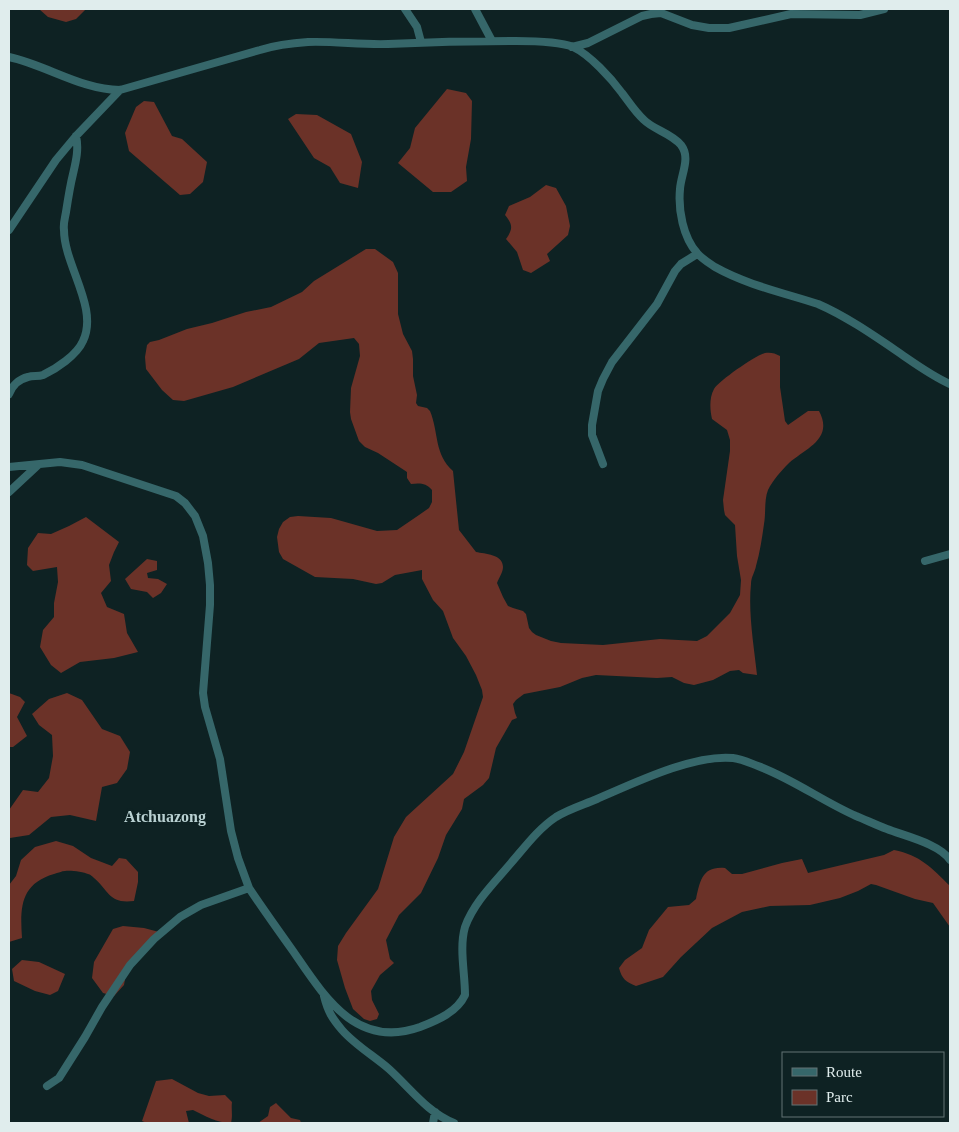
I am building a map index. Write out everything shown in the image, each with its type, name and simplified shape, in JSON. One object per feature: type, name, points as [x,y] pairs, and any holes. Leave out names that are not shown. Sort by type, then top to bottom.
[{"type":"street","points":[[406,9],[417,27],[421,42]]},
{"type":"street","points":[[475,9],[492,41]]},
{"type":"street","points":[[572,47],[588,43],[642,16],[650,14],[661,13],[692,25],[709,28],[729,28],[791,14],[860,15],[884,9]]},
{"type":"street","points":[[9,57],[25,61],[91,86],[109,90],[120,90],[277,45],[309,42],[385,44],[539,41],[572,47],[594,62],[607,74],[644,120],[680,144],[685,153],[685,164],[680,184],[679,199],[681,212],[690,244],[697,254],[735,277],[828,308],[876,337],[931,375],[950,384]]},
{"type":"street","points":[[9,230],[56,160],[120,90]]},
{"type":"street","points":[[9,394],[11,389],[20,380],[28,376],[40,376],[54,370],[70,358],[83,342],[88,325],[86,307],[66,249],[63,230],[78,151],[76,136]]},
{"type":"street","points":[[603,464],[592,435],[592,425],[598,391],[603,379],[612,362],[657,304],[675,271],[697,254]]},
{"type":"street","points":[[9,467],[60,462],[82,465],[176,496],[195,516],[203,536],[210,585],[203,693],[205,707],[220,759],[233,840],[243,874],[249,888],[324,996],[352,1020],[373,1030],[385,1033],[403,1032],[417,1028],[448,1014],[462,1003],[466,995],[462,940],[466,926],[480,900],[538,832],[555,818],[576,807],[635,782],[699,761],[734,758],[762,767],[846,811],[937,849],[948,856],[950,860]]},
{"type":"street","points":[[9,492],[38,465]]},
{"type":"street","points":[[926,561],[950,554]]},
{"type":"street","points":[[47,1086],[59,1078],[130,965],[154,940],[180,917],[200,905],[249,888]]},
{"type":"street","points":[[324,996],[328,1010],[343,1031],[390,1070],[434,1112],[454,1123]]},
{"type":"street","points":[[433,1123],[434,1112]]},
{"type":"green space","points":[[39,9],[86,9],[76,19],[66,22],[48,17]]},
{"type":"green space","points":[[447,89],[466,93],[472,101],[471,139],[466,167],[467,181],[451,192],[433,192],[398,163],[410,148],[415,128]]},
{"type":"green space","points":[[144,101],[154,102],[172,136],[182,139],[207,162],[203,182],[190,194],[180,195],[129,151],[125,133],[136,107]]},
{"type":"green space","points":[[296,114],[317,115],[351,134],[362,162],[358,188],[340,183],[330,167],[314,158],[288,119]]},
{"type":"green space","points":[[546,185],[556,188],[566,206],[570,226],[568,235],[547,254],[550,261],[531,273],[523,270],[517,252],[506,239],[511,227],[505,215],[509,206],[530,197]]},
{"type":"green space","points":[[366,249],[375,249],[393,262],[398,273],[398,314],[403,334],[412,351],[413,376],[417,395],[416,403],[418,406],[427,408],[430,411],[443,458],[453,471],[459,530],[476,552],[493,555],[500,559],[503,569],[497,583],[508,606],[523,611],[526,614],[529,628],[532,632],[551,641],[603,645],[660,639],[697,641],[707,636],[730,613],[740,595],[741,580],[735,525],[725,515],[723,500],[730,440],[727,430],[712,419],[710,404],[714,389],[730,374],[765,353],[780,356],[780,387],[785,421],[788,425],[808,411],[819,411],[823,421],[821,436],[780,472],[768,490],[762,540],[750,595],[757,675],[743,673],[739,670],[730,671],[713,680],[694,685],[684,683],[672,677],[596,675],[582,678],[560,687],[524,694],[516,700],[513,704],[517,718],[512,720],[496,748],[489,778],[483,785],[464,799],[462,809],[446,835],[438,858],[421,893],[399,915],[386,940],[390,959],[394,963],[380,975],[371,991],[372,1000],[379,1014],[377,1019],[370,1021],[364,1019],[353,1009],[337,960],[338,946],[378,889],[394,837],[406,817],[453,774],[464,752],[483,697],[482,690],[466,656],[453,638],[443,611],[433,600],[422,579],[422,570],[395,575],[382,583],[376,584],[353,579],[315,577],[283,559],[279,552],[277,537],[283,522],[290,517],[298,516],[331,518],[377,531],[397,530],[429,508],[432,502],[432,490],[423,484],[411,484],[407,478],[407,472],[365,447],[359,441],[350,412],[351,388],[360,356],[359,344],[354,338],[319,343],[299,359],[233,387],[184,401],[173,400],[162,390],[146,369],[145,357],[147,345],[150,342],[187,329],[271,307],[302,292],[314,281]]},
{"type":"green space","points":[[86,517],[119,542],[109,565],[111,581],[101,593],[107,607],[124,614],[127,633],[138,652],[114,658],[80,662],[61,673],[51,665],[40,647],[43,630],[54,617],[54,603],[58,582],[57,567],[33,571],[27,565],[28,548],[38,533],[51,534]]},
{"type":"green space","points":[[147,559],[157,561],[157,570],[147,573],[148,578],[158,579],[167,584],[161,593],[153,598],[147,592],[131,589],[125,579]]},
{"type":"green space","points":[[9,693],[20,697],[25,702],[17,717],[27,736],[13,747],[9,747]]},
{"type":"green space","points":[[67,693],[82,700],[102,729],[120,736],[130,752],[127,769],[117,783],[102,787],[96,821],[70,815],[51,817],[29,835],[10,838],[9,810],[23,790],[38,792],[49,778],[53,756],[52,735],[39,725],[32,714],[49,699]]},
{"type":"green space","points":[[56,841],[73,846],[91,858],[112,866],[119,858],[126,859],[138,872],[134,901],[119,901],[115,899],[89,874],[63,871],[43,878],[28,891],[22,907],[22,938],[9,942],[9,885],[16,876],[21,860],[35,847]]},
{"type":"green space","points":[[894,850],[918,859],[931,868],[950,886],[950,927],[933,903],[871,884],[840,898],[810,905],[770,906],[742,912],[712,928],[663,977],[636,986],[627,981],[622,975],[619,968],[625,960],[642,948],[649,930],[668,907],[689,905],[696,899],[703,876],[711,869],[725,868],[732,874],[742,874],[802,859],[808,873],[884,855]]},
{"type":"green space","points":[[123,926],[159,932],[127,968],[124,985],[114,996],[103,993],[92,978],[94,962],[113,929]]},
{"type":"green space","points":[[22,960],[39,962],[65,974],[58,991],[50,995],[35,991],[14,981],[12,969]]},
{"type":"green space","points":[[172,1079],[198,1093],[209,1096],[225,1095],[232,1102],[231,1123],[207,1117],[193,1110],[186,1111],[189,1123],[147,1123],[142,1121],[156,1081]]},
{"type":"green space","points":[[276,1103],[291,1118],[300,1120],[301,1123],[258,1123],[268,1116],[270,1107]]},
{"type":"district","name":"Atchuazong","points":[[165,816]]}]
